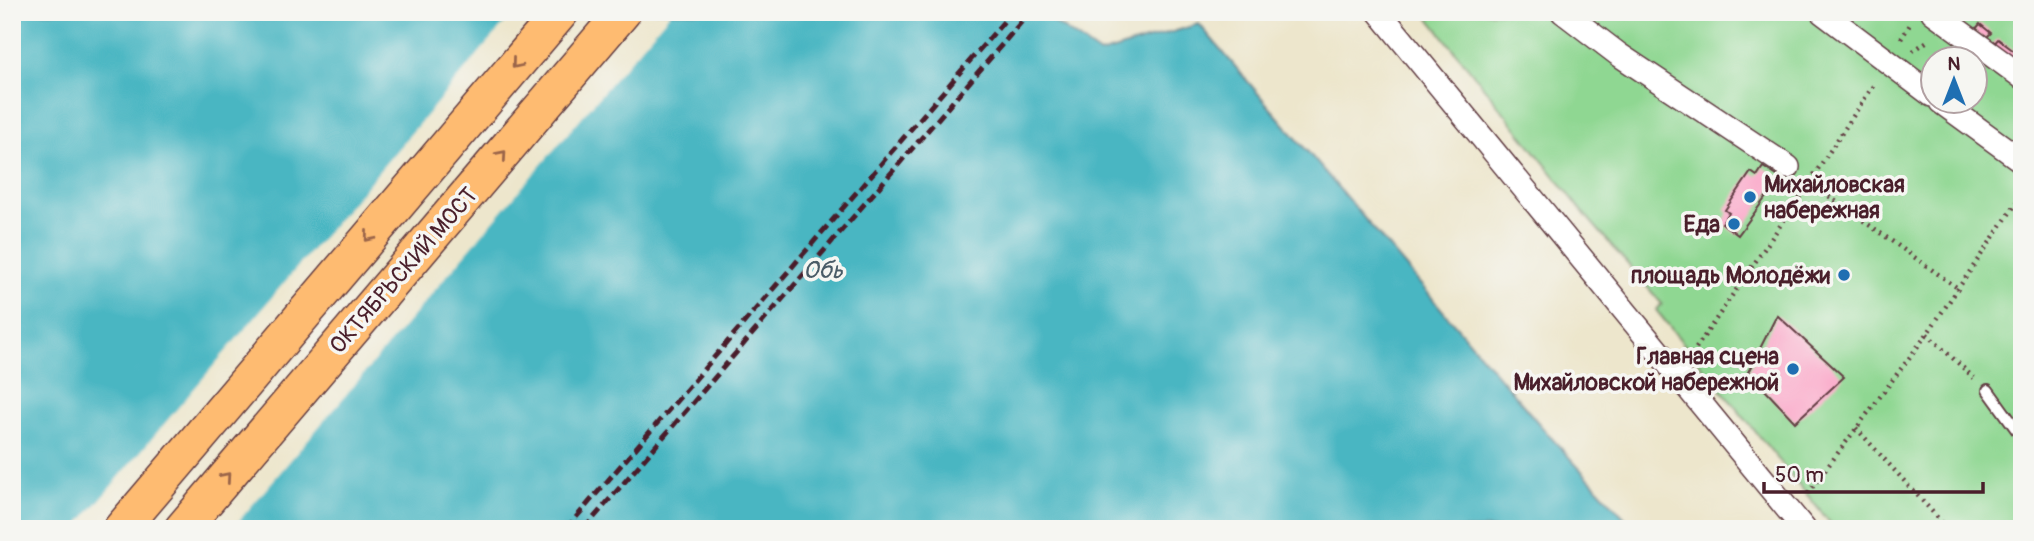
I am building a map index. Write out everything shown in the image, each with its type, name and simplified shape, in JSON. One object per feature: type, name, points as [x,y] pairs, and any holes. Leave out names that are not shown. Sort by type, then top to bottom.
[{"type":"main road","name":"ОКТЯБРЬСКИЙ МОСТ","points":[[121,529],[561,12]]},
{"type":"main road","name":"ОКТЯБРЬСКИЙ МОСТ","points":[[182,529],[623,12]]},
{"type":"street","points":[[1379,12],[1798,522]]},
{"type":"street","points":[[1563,12],[1618,54],[1788,167]]},
{"type":"street","points":[[1822,12],[1918,84]]},
{"type":"street","points":[[1941,18],[2022,77]]},
{"type":"street","points":[[1960,116],[2022,161]]},
{"type":"lane","points":[[1988,390],[2022,437]]},
{"type":"path","points":[[1677,375],[1879,76],[1893,66],[1941,18]]},
{"type":"path","points":[[1809,182],[1959,289]]},
{"type":"path","points":[[1798,522],[1856,428],[1927,334],[2022,195]]},
{"type":"path","points":[[1927,334],[1988,390]]},
{"type":"path","points":[[1856,428],[1948,529]]},
{"type":"green space","points":[[1424,12],[2022,12],[2022,529],[1835,529],[1656,310],[1662,304],[1588,218]]},
{"type":"water","name":"Обь","points":[[12,12],[1039,12],[1100,54],[1199,24],[1546,432],[1635,529],[12,529]]},
{"type":"pier","points":[[514,12],[671,12],[232,529],[75,529]]},
{"type":"building","points":[[1980,24],[1991,33],[1984,40],[1974,31]]},
{"type":"building","points":[[1998,39],[2022,57],[2022,69],[1992,46]]},
{"type":"building","name":"Михайловская набережная","points":[[1763,167],[1780,178],[1738,235],[1722,223],[1729,213],[1725,210],[1751,172],[1757,176]]},
{"type":"building","name":"Главная сцена Михайловской набережной","points":[[1777,315],[1844,377],[1795,422],[1748,372]]},
{"type":"railway","points":[[566,529],[1012,12]]},
{"type":"railway","points":[[584,529],[1030,12]]},
{"type":"place","name":"Михайловская набережная","points":[[1750,197]]},
{"type":"place","name":"Еда","points":[[1734,224]]},
{"type":"place","name":"площадь Молодёжи","points":[[1844,275]]},
{"type":"place","name":"Главная сцена Михайловской набережной","points":[[1793,369]]}]
